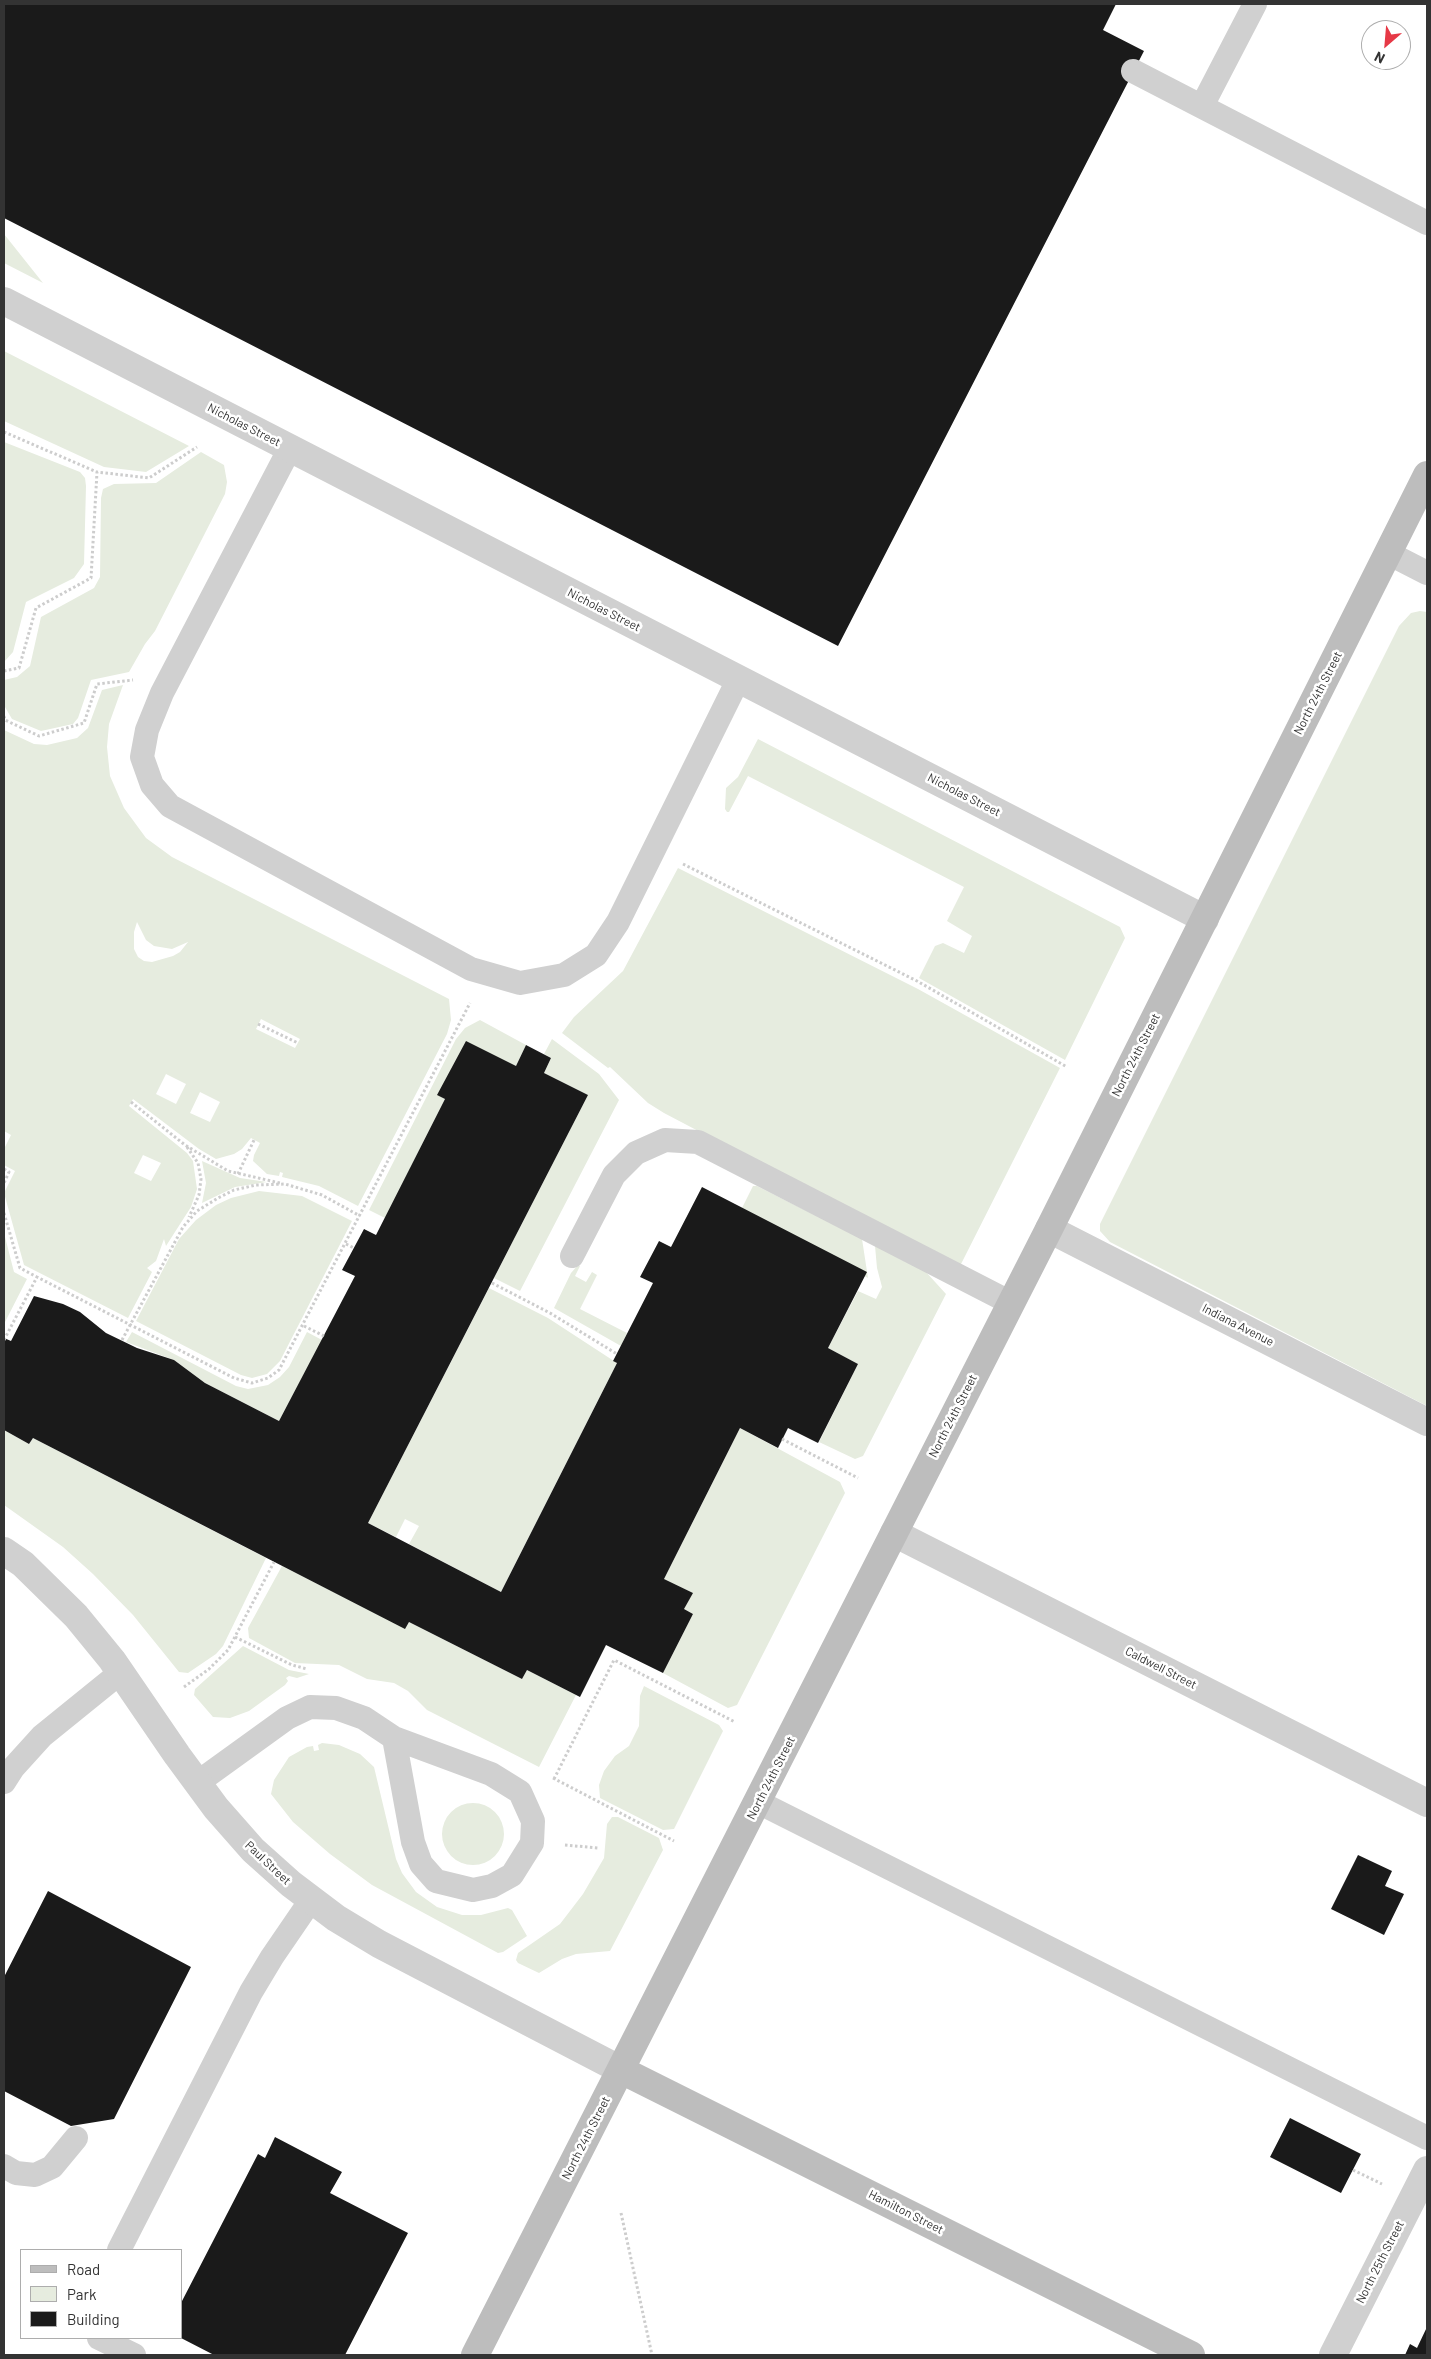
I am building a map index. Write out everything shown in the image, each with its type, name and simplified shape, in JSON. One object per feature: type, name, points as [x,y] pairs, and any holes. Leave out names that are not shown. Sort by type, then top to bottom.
[{"type":"main road","name":"North 24th Street","points":[[475,2355],[1049,1229],[1427,475]]},
{"type":"main road","name":"Hamilton Street","points":[[621,2070],[1191,2355]]},
{"type":"street","name":"Nicholas Street","points":[[4,301],[1204,919]]},
{"type":"street","name":"Indiana Avenue","points":[[1049,1229],[1427,1422]]},
{"type":"street","name":"Caldwell Street","points":[[894,1533],[1427,1803]]},
{"type":"street","name":"Paul Street","points":[[4,1551],[23,1564],[76,1616],[121,1672],[198,1783],[253,1850],[311,1900],[391,1951],[621,2070]]},
{"type":"street","name":"North 25th Street","points":[[1333,2355],[1427,2170]]},
{"type":"lane","points":[[1202,106],[1254,4]]},
{"type":"lane","points":[[1134,72],[1427,223]]},
{"type":"lane","points":[[290,448],[162,693],[147,730],[142,757],[152,785],[170,806],[470,969],[520,983],[564,975],[596,955],[618,922],[738,680]]},
{"type":"lane","points":[[1388,554],[1427,573]]},
{"type":"lane","points":[[572,1256],[614,1175],[636,1153],[665,1140],[698,1142],[1011,1303]]},
{"type":"lane","points":[[4,1782],[13,1768],[42,1736],[121,1672]]},
{"type":"lane","points":[[198,1783],[287,1718],[310,1707],[336,1708],[364,1718],[394,1738],[492,1774],[520,1792],[533,1821],[532,1843],[512,1875],[492,1886],[472,1890],[436,1881],[421,1864],[413,1842],[394,1738]]},
{"type":"lane","points":[[758,1802],[1427,2138]]},
{"type":"lane","points":[[120,2249],[251,1992],[268,1963],[311,1900]]},
{"type":"lane","points":[[4,2166],[16,2172],[35,2175],[52,2168],[76,2138]]},
{"type":"lane","points":[[101,2339],[134,2355]]},
{"type":"path","points":[[4,432],[97,472],[149,478],[198,447]]},
{"type":"path","points":[[4,672],[19,668],[36,608],[91,578],[97,472]]},
{"type":"path","points":[[4,716],[4,720],[39,736],[84,723],[97,684],[133,680]]},
{"type":"path","points":[[676,860],[917,981],[1067,1067]]},
{"type":"path","points":[[4,1213],[20,1268],[234,1378],[252,1383],[268,1378],[280,1370],[304,1326],[470,1002]]},
{"type":"path","points":[[258,1024],[298,1043]]},
{"type":"path","points":[[131,1102],[185,1145],[207,1159],[238,1174],[285,1184],[322,1196],[360,1216]]},
{"type":"path","points":[[238,1174],[254,1140]]},
{"type":"path","points":[[185,1145],[198,1163],[201,1179],[199,1196],[188,1221]]},
{"type":"path","points":[[4,1169],[9,1172],[4,1183]]},
{"type":"path","points":[[122,1340],[168,1251],[197,1211],[234,1190],[256,1185],[285,1184]]},
{"type":"path","points":[[346,1244],[354,1248]]},
{"type":"path","points":[[4,1340],[37,1277]]},
{"type":"path","points":[[492,1283],[550,1313],[617,1354]]},
{"type":"path","points":[[304,1326],[324,1336]]},
{"type":"path","points":[[782,1439],[858,1478]]},
{"type":"path","points":[[184,1686],[221,1659],[274,1562]]},
{"type":"path","points":[[235,1636],[292,1665],[307,1669]]},
{"type":"path","points":[[554,1779],[614,1660],[735,1722]]},
{"type":"path","points":[[546,1775],[674,1841]]},
{"type":"path","points":[[563,1845],[598,1848]]},
{"type":"path","points":[[1352,2170],[1389,2188]]},
{"type":"path","points":[[621,2213],[652,2355]]},
{"type":"green space","points":[[4,234],[43,283],[4,263]]},
{"type":"green space","points":[[4,351],[189,446],[146,472],[104,467],[4,421]]},
{"type":"green space","points":[[4,442],[80,472],[85,478],[86,486],[84,564],[74,578],[26,602],[13,652],[4,662]]},
{"type":"green space","points":[[201,452],[224,465],[227,482],[225,494],[155,631],[129,672],[91,680],[78,718],[73,724],[41,731],[12,719],[5,707],[4,680],[17,677],[30,666],[41,617],[94,588],[100,577],[101,498],[103,489],[114,484],[156,483]]},
{"type":"green space","points":[[1427,612],[1427,1406],[1110,1242],[1100,1231],[1100,1224],[1399,626],[1411,613]]},
{"type":"green space","points":[[123,685],[109,724],[107,747],[110,776],[124,808],[146,838],[172,857],[449,999],[451,1020],[447,1034],[358,1206],[319,1186],[282,1177],[283,1173],[280,1172],[279,1176],[267,1174],[253,1161],[260,1143],[251,1138],[242,1149],[234,1154],[216,1159],[199,1149],[133,1099],[129,1106],[187,1153],[193,1161],[197,1189],[191,1207],[166,1246],[164,1239],[156,1261],[147,1268],[152,1272],[128,1318],[24,1265],[4,1193],[15,1171],[4,1165],[4,1149],[11,1135],[4,1131],[4,730],[34,744],[47,745],[77,738],[88,728],[102,690]],"holes":[[[137,922],[146,940],[154,946],[172,949],[188,942],[180,952],[173,956],[152,962],[144,961],[138,957],[134,949],[134,932]],[[261,1019],[300,1039],[295,1048],[256,1029]],[[166,1074],[186,1084],[176,1104],[156,1094]],[[200,1092],[220,1102],[210,1122],[190,1113]],[[143,1155],[161,1163],[151,1181],[134,1173]]]},
{"type":"green space","points":[[758,739],[1120,927],[1125,938],[1065,1060],[919,978],[935,946],[943,943],[964,953],[972,936],[947,921],[964,887],[748,776],[729,812],[727,812],[725,809],[726,788],[738,777]]},
{"type":"green space","points":[[678,868],[918,989],[1060,1068],[959,1268],[664,1113],[648,1103],[610,1067],[608,1068],[562,1033],[574,1017],[623,971]]},
{"type":"green space","points":[[480,1020],[526,1045],[516,1066],[438,1095],[445,1099],[385,1218],[369,1210],[456,1039],[465,1028]]},
{"type":"green space","points":[[552,1039],[599,1074],[619,1100],[520,1291],[494,1278],[588,1095],[544,1073],[551,1058],[544,1054]]},
{"type":"green space","points":[[202,1161],[240,1178],[267,1182],[235,1187],[202,1203],[206,1183]]},
{"type":"green space","points":[[753,1186],[757,1186],[862,1239],[868,1278],[742,1208]]},
{"type":"green space","points":[[259,1191],[302,1196],[352,1221],[280,1361],[267,1374],[252,1378],[241,1375],[136,1321],[179,1239],[196,1220],[216,1205],[231,1198]]},
{"type":"green space","points":[[4,1233],[14,1272],[27,1279],[4,1324]]},
{"type":"green space","points":[[875,1246],[926,1272],[946,1294],[863,1456],[855,1459],[819,1442],[858,1364],[828,1348],[858,1291],[876,1299],[882,1287],[877,1268]]},
{"type":"green space","points":[[578,1265],[580,1266],[575,1276],[586,1282],[592,1272],[597,1275],[580,1309],[627,1333],[621,1346],[554,1308],[571,1273]]},
{"type":"green space","points":[[489,1288],[548,1318],[617,1363],[501,1592],[409,1544],[419,1526],[405,1519],[396,1537],[368,1523]]},
{"type":"green space","points":[[132,1332],[236,1386],[248,1389],[268,1385],[280,1377],[289,1367],[307,1332],[322,1340],[279,1421],[205,1383],[174,1360],[126,1342]]},
{"type":"green space","points":[[740,1428],[840,1482],[845,1493],[737,1705],[728,1708],[663,1673],[693,1614],[684,1609],[692,1593],[664,1579]]},
{"type":"green space","points":[[4,1430],[29,1444],[33,1438],[266,1558],[223,1646],[216,1654],[188,1673],[179,1672],[133,1615],[93,1574],[63,1547],[4,1505]]},
{"type":"green space","points":[[282,1566],[405,1628],[409,1622],[522,1679],[527,1670],[576,1695],[539,1767],[427,1710],[408,1691],[394,1683],[367,1679],[339,1665],[295,1663],[249,1638],[248,1628]]},
{"type":"green space","points":[[243,1646],[289,1670],[309,1674],[297,1678],[289,1676],[286,1678],[288,1681],[285,1685],[249,1711],[230,1718],[213,1717],[194,1695],[195,1689]]},
{"type":"green space","points":[[644,1686],[719,1725],[723,1731],[674,1829],[663,1830],[600,1798],[599,1785],[604,1771],[615,1756],[629,1746],[639,1726],[640,1696]]},
{"type":"green space","points":[[322,1743],[339,1745],[360,1754],[374,1767],[396,1859],[402,1873],[416,1892],[437,1907],[462,1915],[481,1915],[508,1908],[512,1910],[527,1936],[503,1952],[498,1953],[372,1885],[330,1854],[293,1822],[271,1794],[274,1780],[289,1757],[307,1747],[313,1746],[314,1751],[319,1750],[318,1745]]},
{"type":"green space","points":[[473,1803],[490,1808],[495,1812],[499,1817],[504,1834],[499,1851],[495,1856],[490,1860],[473,1865],[456,1860],[451,1856],[447,1851],[442,1834],[447,1817],[451,1812],[456,1808]]},
{"type":"green space","points":[[612,1817],[618,1817],[659,1838],[663,1850],[610,1951],[576,1954],[562,1959],[539,1973],[518,1963],[516,1960],[518,1953],[560,1924],[583,1894],[604,1858],[607,1824]]},
{"type":"building","points":[[4,4],[1116,4],[1103,30],[1144,51],[838,646],[4,218]]},
{"type":"building","points":[[466,1041],[516,1066],[526,1045],[551,1058],[544,1073],[588,1095],[368,1523],[501,1592],[617,1363],[613,1361],[653,1283],[640,1277],[659,1241],[671,1247],[702,1187],[867,1272],[828,1348],[858,1364],[818,1443],[788,1428],[778,1448],[740,1428],[664,1579],[693,1593],[684,1609],[693,1614],[663,1673],[606,1645],[580,1697],[527,1670],[522,1679],[409,1622],[405,1629],[33,1438],[29,1444],[4,1430],[4,1338],[11,1341],[34,1296],[63,1304],[80,1312],[106,1333],[137,1348],[174,1360],[205,1383],[279,1421],[355,1276],[342,1270],[364,1229],[376,1235],[445,1099],[437,1095]]},
{"type":"building","points":[[1358,1855],[1392,1871],[1385,1886],[1404,1894],[1384,1935],[1331,1909]]},
{"type":"building","points":[[48,1891],[191,1967],[114,2119],[71,2126],[4,2091],[4,1977]]},
{"type":"building","points":[[1290,2118],[1361,2154],[1341,2193],[1270,2157]]},
{"type":"building","points":[[275,2137],[342,2172],[330,2193],[408,2233],[345,2355],[214,2355],[182,2339],[182,2301],[258,2154],[265,2158]]},
{"type":"building","points":[[1427,2327],[1427,2355],[1405,2355],[1410,2344],[1417,2348]]}]
